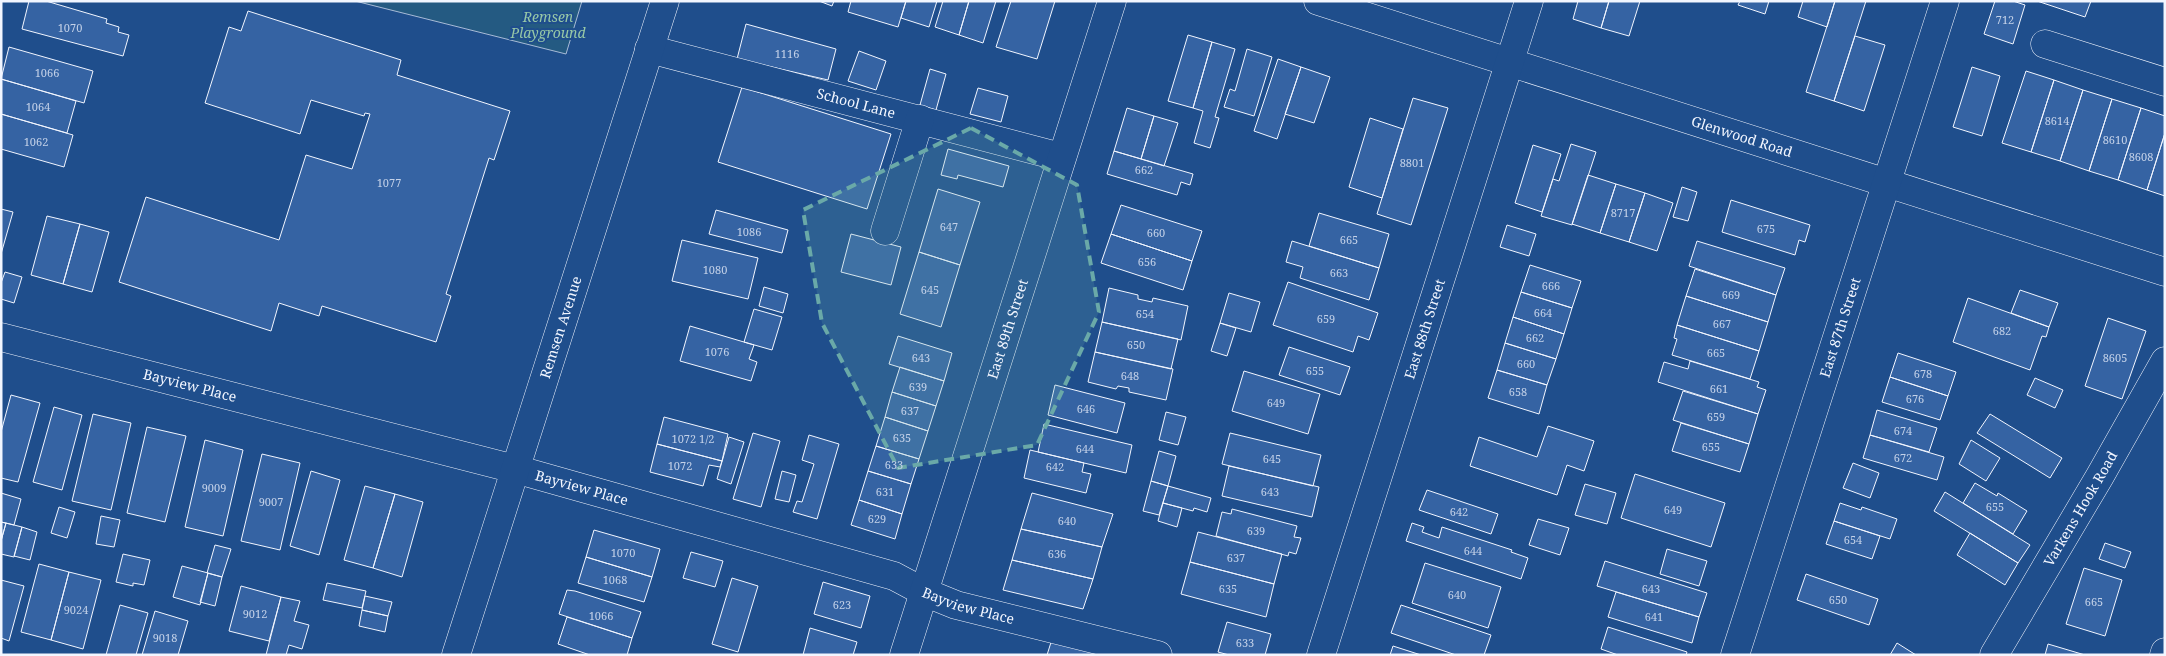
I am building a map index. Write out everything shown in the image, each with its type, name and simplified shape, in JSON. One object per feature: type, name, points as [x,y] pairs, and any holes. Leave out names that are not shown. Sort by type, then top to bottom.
[{"type":"street","name":"Remsen Avenue","points":[[456,655],[664,1]]},
{"type":"street","name":"East 89th Street","points":[[904,655],[1112,1]]},
{"type":"street","name":"Glenwood Road","points":[[1318,1],[2165,272]]},
{"type":"street","name":"East 88th Street","points":[[1321,655],[1529,1]]},
{"type":"street","name":"East 87th Street","points":[[1735,655],[1945,1]]},
{"type":"street","points":[[2044,44],[2165,82]]},
{"type":"street","name":"School Lane","points":[[650,48],[1061,157]]},
{"type":"street","points":[[885,231],[920,119]]},
{"type":"street","name":"Bayview Place","points":[[1,337],[515,469],[894,576],[924,592],[956,605],[1158,655]]},
{"type":"street","name":"Varkens Hook Road","points":[[1994,655],[2100,476],[2165,361]]},
{"type":"highlighted area","points":[[971,128],[1077,185],[1099,312],[1037,445],[898,468],[822,323],[803,210]]},
{"type":"green space","name":"Remsen Playground","points":[[355,1],[582,1],[566,54]]},
{"type":"building","points":[[29,1],[46,1],[107,19],[106,23],[119,27],[118,32],[129,35],[123,56],[22,29]]},
{"type":"building","points":[[819,1],[834,1],[832,6]]},
{"type":"building","points":[[851,1],[906,1],[898,27],[848,12]]},
{"type":"building","points":[[906,1],[937,1],[929,27],[901,18]]},
{"type":"building","points":[[943,1],[969,1],[959,35],[935,27]]},
{"type":"building","points":[[969,1],[996,1],[983,43],[959,35]]},
{"type":"building","points":[[1011,1],[1055,1],[1037,59],[996,47]]},
{"type":"building","points":[[1578,1],[1609,1],[1601,28],[1573,19]]},
{"type":"building","points":[[1609,1],[1640,1],[1629,36],[1601,28]]},
{"type":"building","points":[[1740,1],[1769,1],[1765,14],[1738,5]]},
{"type":"building","points":[[1803,1],[1835,1],[1827,27],[1798,17]]},
{"type":"building","points":[[1835,1],[1866,1],[1834,101],[1806,92]]},
{"type":"building","points":[[1995,1],[2013,1],[2025,5],[2013,44],[1984,34]]},
{"type":"building","points":[[2037,1],[2091,1],[2085,17]]},
{"type":"building","points":[[248,11],[401,60],[397,75],[510,111],[494,160],[489,158],[446,294],[451,296],[436,342],[322,306],[319,316],[279,303],[271,331],[119,282],[146,197],[279,240],[306,155],[352,169],[370,114],[365,113],[364,116],[311,100],[300,134],[205,103],[229,27],[241,31]]},
{"type":"building","points":[[746,24],[836,49],[828,80],[737,59]]},
{"type":"building","points":[[1188,35],[1212,42],[1193,108],[1168,101]]},
{"type":"building","points":[[1855,36],[1885,45],[1864,111],[1834,101]]},
{"type":"building","points":[[1212,42],[1235,49],[1215,117],[1219,118],[1210,148],[1194,143],[1203,111],[1193,108]]},
{"type":"building","points":[[9,47],[93,71],[84,103],[1,79]]},
{"type":"building","points":[[1247,49],[1272,57],[1254,116],[1224,107],[1230,89],[1235,91]]},
{"type":"building","points":[[859,51],[886,61],[876,90],[848,81]]},
{"type":"building","points":[[1278,59],[1301,67],[1277,139],[1254,131]]},
{"type":"building","points":[[1301,67],[1330,77],[1314,123],[1285,114]]},
{"type":"building","points":[[1972,67],[2000,76],[1982,136],[1953,127]]},
{"type":"building","points":[[930,69],[946,74],[936,110],[920,105]]},
{"type":"building","points":[[2026,71],[2054,80],[2031,152],[2002,143]]},
{"type":"building","points":[[1,79],[76,101],[67,133],[1,114]]},
{"type":"building","points":[[2054,80],[2083,90],[2060,161],[2031,152]]},
{"type":"building","points":[[742,87],[891,134],[867,209],[718,162]]},
{"type":"building","points":[[978,88],[1008,96],[1001,122],[970,114]]},
{"type":"building","points":[[2083,90],[2112,99],[2089,171],[2060,161]]},
{"type":"building","points":[[1413,98],[1448,108],[1411,225],[1377,214]]},
{"type":"building","points":[[2112,99],[2141,108],[2118,180],[2089,171]]},
{"type":"building","points":[[1127,108],[1154,116],[1141,159],[1114,151]]},
{"type":"building","points":[[2141,108],[2165,116],[2165,133],[2147,190],[2118,180]]},
{"type":"building","points":[[1,114],[73,135],[64,167],[1,149]]},
{"type":"building","points":[[1154,116],[1178,123],[1164,166],[1141,159]]},
{"type":"building","points":[[1370,118],[1403,129],[1382,198],[1349,187]]},
{"type":"building","points":[[2165,133],[2165,196],[2147,190]]},
{"type":"building","points":[[1571,144],[1596,152],[1572,225],[1541,216],[1553,179],[1559,181]]},
{"type":"building","points":[[1533,145],[1561,154],[1542,212],[1515,203]]},
{"type":"building","points":[[948,149],[1009,166],[1003,187],[958,175],[957,179],[941,175]]},
{"type":"building","points":[[1114,151],[1193,174],[1190,185],[1181,182],[1177,195],[1107,174]]},
{"type":"building","points":[[1588,175],[1616,184],[1600,233],[1572,224]]},
{"type":"building","points":[[1616,184],[1645,193],[1629,242],[1600,233]]},
{"type":"building","points":[[1682,187],[1697,192],[1688,221],[1673,217]]},
{"type":"building","points":[[938,189],[980,202],[960,265],[919,252]]},
{"type":"building","points":[[1645,193],[1673,203],[1657,251],[1629,242]]},
{"type":"building","points":[[1731,200],[1810,225],[1805,242],[1799,240],[1795,255],[1722,232]]},
{"type":"building","points":[[1121,205],[1202,231],[1192,261],[1111,234]]},
{"type":"building","points":[[1,209],[13,212],[1,254]]},
{"type":"building","points":[[716,210],[788,230],[782,253],[709,234]]},
{"type":"building","points":[[1319,213],[1389,234],[1379,268],[1309,246]]},
{"type":"building","points":[[47,216],[80,224],[63,284],[31,275]]},
{"type":"building","points":[[80,224],[109,232],[92,292],[63,284]]},
{"type":"building","points":[[1507,225],[1536,234],[1529,256],[1500,247]]},
{"type":"building","points":[[851,234],[901,247],[891,285],[841,272]]},
{"type":"building","points":[[1111,234],[1192,261],[1183,290],[1101,263]]},
{"type":"building","points":[[682,240],[758,258],[748,299],[672,281]]},
{"type":"building","points":[[1292,241],[1379,268],[1369,300],[1300,278],[1303,267],[1286,262]]},
{"type":"building","points":[[1697,241],[1785,268],[1776,295],[1689,266]]},
{"type":"building","points":[[919,252],[960,265],[941,327],[900,314]]},
{"type":"building","points":[[1530,265],[1581,281],[1572,308],[1521,292]]},
{"type":"building","points":[[1695,269],[1776,295],[1768,322],[1686,296]]},
{"type":"building","points":[[5,272],[22,277],[14,303],[1,299],[1,283]]},
{"type":"building","points":[[1288,282],[1378,313],[1369,340],[1358,336],[1353,352],[1273,325]]},
{"type":"building","points":[[764,287],[788,294],[783,313],[759,306]]},
{"type":"building","points":[[1109,288],[1138,295],[1138,299],[1152,302],[1153,298],[1188,306],[1181,340],[1102,322]]},
{"type":"building","points":[[2020,290],[2058,303],[2049,327],[2011,313]]},
{"type":"building","points":[[1521,292],[1572,308],[1564,334],[1513,317]]},
{"type":"building","points":[[1229,293],[1260,302],[1251,332],[1220,323]]},
{"type":"building","points":[[1686,296],[1768,322],[1759,351],[1677,325]]},
{"type":"building","points":[[1968,298],[2049,327],[2046,337],[2042,336],[2030,370],[1953,342]]},
{"type":"building","points":[[754,309],[782,317],[772,350],[744,342]]},
{"type":"building","points":[[1513,317],[1564,334],[1556,359],[1505,343]]},
{"type":"building","points":[[2108,318],[2146,331],[2122,399],[2085,386]]},
{"type":"building","points":[[1102,322],[1178,339],[1171,369],[1095,352]]},
{"type":"building","points":[[1220,323],[1236,328],[1227,356],[1211,351]]},
{"type":"building","points":[[1677,325],[1759,351],[1750,379],[1672,355],[1677,339],[1674,338]]},
{"type":"building","points":[[690,326],[754,345],[749,359],[757,362],[751,381],[680,361]]},
{"type":"building","points":[[898,336],[952,353],[944,381],[889,364]]},
{"type":"building","points":[[1505,343],[1556,359],[1547,385],[1497,370]]},
{"type":"building","points":[[1289,347],[1350,367],[1340,395],[1279,375]]},
{"type":"building","points":[[1095,352],[1173,369],[1166,400],[1129,392],[1129,388],[1118,386],[1116,389],[1088,382]]},
{"type":"building","points":[[1898,353],[1956,372],[1948,396],[1890,377]]},
{"type":"building","points":[[1690,361],[1759,382],[1757,387],[1766,390],[1758,414],[1658,382],[1664,362],[1688,369]]},
{"type":"building","points":[[900,367],[944,381],[936,406],[892,392]]},
{"type":"building","points":[[1497,370],[1547,385],[1539,414],[1488,398]]},
{"type":"building","points":[[1244,371],[1320,394],[1308,434],[1232,411]]},
{"type":"building","points":[[1890,377],[1948,396],[1940,420],[1882,402]]},
{"type":"building","points":[[2035,378],[2063,390],[2055,408],[2027,395]]},
{"type":"building","points":[[1055,385],[1125,403],[1117,433],[1048,415]]},
{"type":"building","points":[[1683,391],[1758,414],[1749,444],[1673,420]]},
{"type":"building","points":[[892,392],[936,406],[928,431],[885,417]]},
{"type":"building","points":[[11,395],[40,403],[18,482],[1,478],[1,432]]},
{"type":"building","points":[[54,407],[82,415],[62,490],[33,482]]},
{"type":"building","points":[[1877,410],[1937,428],[1929,452],[1870,435]]},
{"type":"building","points":[[1166,412],[1186,417],[1178,445],[1159,440]]},
{"type":"building","points":[[93,414],[131,423],[111,510],[72,501]]},
{"type":"building","points":[[1990,414],[2062,458],[2050,478],[1977,433]]},
{"type":"building","points":[[664,417],[728,434],[722,461],[657,444]]},
{"type":"building","points":[[885,417],[928,431],[919,459],[876,446]]},
{"type":"building","points":[[1681,423],[1749,444],[1740,472],[1672,451]]},
{"type":"building","points":[[1044,424],[1132,445],[1126,473],[1038,452]]},
{"type":"building","points":[[1548,426],[1594,441],[1584,471],[1567,465],[1557,495],[1470,466],[1479,437],[1537,457]]},
{"type":"building","points":[[147,427],[186,436],[165,522],[127,513]]},
{"type":"building","points":[[753,433],[780,441],[761,507],[733,499]]},
{"type":"building","points":[[1230,433],[1321,455],[1313,486],[1222,464]]},
{"type":"building","points":[[809,435],[839,444],[817,519],[793,512],[797,501],[802,502],[814,464],[802,460]]},
{"type":"building","points":[[1870,435],[1944,457],[1937,480],[1863,458]]},
{"type":"building","points":[[729,437],[744,442],[731,484],[717,479]]},
{"type":"building","points":[[205,440],[243,450],[223,536],[185,527]]},
{"type":"building","points":[[1971,440],[2000,458],[1986,481],[1959,464]]},
{"type":"building","points":[[657,444],[722,461],[720,467],[709,465],[703,486],[650,472]]},
{"type":"building","points":[[876,446],[919,459],[911,484],[868,471]]},
{"type":"building","points":[[1030,450],[1084,463],[1082,472],[1091,474],[1086,493],[1024,478]]},
{"type":"building","points":[[1159,451],[1176,456],[1168,486],[1151,481]]},
{"type":"building","points":[[262,454],[300,463],[280,550],[241,541]]},
{"type":"building","points":[[1853,463],[1879,473],[1870,498],[1843,488]]},
{"type":"building","points":[[1229,466],[1319,487],[1312,517],[1222,496]]},
{"type":"building","points":[[311,471],[340,480],[319,555],[290,546]]},
{"type":"building","points":[[782,471],[796,475],[789,502],[775,499]]},
{"type":"building","points":[[868,471],[911,484],[902,514],[859,500]]},
{"type":"building","points":[[1635,474],[1725,503],[1711,547],[1621,518]]},
{"type":"building","points":[[1151,481],[1168,486],[1159,515],[1143,511]]},
{"type":"building","points":[[1975,483],[1997,496],[1998,493],[2027,511],[2013,534],[1963,503]]},
{"type":"building","points":[[1585,484],[1616,493],[1607,524],[1575,515]]},
{"type":"building","points":[[365,486],[395,494],[373,568],[344,560]]},
{"type":"building","points":[[1168,486],[1211,498],[1207,512],[1194,508],[1193,511],[1163,503]]},
{"type":"building","points":[[1427,490],[1498,514],[1491,534],[1419,510]]},
{"type":"building","points":[[1945,492],[2030,545],[2018,563],[1934,511]]},
{"type":"building","points":[[1,493],[21,499],[14,525],[1,522]]},
{"type":"building","points":[[1032,493],[1113,514],[1102,547],[1021,529]]},
{"type":"building","points":[[395,494],[423,502],[402,577],[373,568]]},
{"type":"building","points":[[859,500],[902,514],[895,539],[851,525]]},
{"type":"building","points":[[1163,503],[1182,508],[1177,527],[1158,521]]},
{"type":"building","points":[[1840,503],[1861,510],[1862,507],[1897,519],[1890,539],[1834,521]]},
{"type":"building","points":[[59,507],[75,512],[67,538],[51,533]]},
{"type":"building","points":[[1232,509],[1297,526],[1294,537],[1301,538],[1296,554],[1289,552],[1288,556],[1216,536],[1222,512],[1231,514]]},
{"type":"building","points":[[101,516],[120,520],[114,547],[96,544]]},
{"type":"building","points":[[1538,519],[1569,528],[1560,555],[1529,545]]},
{"type":"building","points":[[1834,521],[1880,536],[1872,559],[1826,544]]},
{"type":"building","points":[[1,522],[6,523],[1,541]]},
{"type":"building","points":[[6,523],[22,527],[14,557],[1,554],[1,541]]},
{"type":"building","points":[[1412,523],[1424,527],[1422,532],[1439,538],[1442,527],[1512,550],[1511,552],[1528,558],[1521,579],[1406,541]]},
{"type":"building","points":[[22,527],[37,532],[30,560],[14,556]]},
{"type":"building","points":[[1021,529],[1102,547],[1093,579],[1012,560]]},
{"type":"building","points":[[594,530],[660,549],[652,577],[586,557]]},
{"type":"building","points":[[1198,532],[1282,554],[1274,584],[1190,562]]},
{"type":"building","points":[[1970,533],[2018,563],[2005,585],[1957,555]]},
{"type":"building","points":[[2105,543],[2131,552],[2125,568],[2099,559]]},
{"type":"building","points":[[215,545],[231,549],[222,577],[207,573]]},
{"type":"building","points":[[1667,549],[1707,561],[1699,586],[1660,574]]},
{"type":"building","points":[[691,552],[723,561],[715,587],[683,578]]},
{"type":"building","points":[[123,554],[150,560],[144,585],[133,583],[133,586],[116,582]]},
{"type":"building","points":[[586,557],[652,577],[644,602],[578,583]]},
{"type":"building","points":[[1012,560],[1093,579],[1083,609],[1003,590]]},
{"type":"building","points":[[1605,561],[1707,593],[1699,617],[1597,586]]},
{"type":"building","points":[[1190,562],[1274,584],[1266,617],[1181,594]]},
{"type":"building","points":[[1425,563],[1501,587],[1488,628],[1412,603]]},
{"type":"building","points":[[39,564],[69,572],[51,640],[21,632]]},
{"type":"building","points":[[182,566],[208,573],[200,605],[173,597]]},
{"type":"building","points":[[2084,568],[2122,580],[2105,636],[2066,624]]},
{"type":"building","points":[[69,572],[101,580],[83,649],[51,640]]},
{"type":"building","points":[[208,573],[222,577],[215,606],[200,602]]},
{"type":"building","points":[[1806,574],[1878,599],[1869,625],[1797,600]]},
{"type":"building","points":[[732,578],[758,586],[738,652],[712,644]]},
{"type":"building","points":[[1,580],[24,586],[9,641],[1,638]]},
{"type":"building","points":[[823,582],[870,596],[861,628],[814,614]]},
{"type":"building","points":[[327,583],[366,591],[362,608],[323,600]]},
{"type":"building","points":[[241,586],[281,597],[269,641],[229,631]]},
{"type":"building","points":[[567,590],[641,612],[632,638],[559,614]]},
{"type":"building","points":[[1616,592],[1699,617],[1692,643],[1608,617]]},
{"type":"building","points":[[365,596],[392,602],[388,616],[362,610]]},
{"type":"building","points":[[281,597],[300,601],[294,621],[309,625],[302,649],[289,645],[286,655],[266,655]]},
{"type":"building","points":[[120,605],[148,613],[136,655],[106,655]]},
{"type":"building","points":[[1401,605],[1491,635],[1484,655],[1456,655],[1391,633]]},
{"type":"building","points":[[362,610],[388,616],[385,632],[359,626]]},
{"type":"building","points":[[155,611],[188,621],[178,655],[142,655]]},
{"type":"building","points":[[567,617],[632,638],[627,655],[590,655],[558,644]]},
{"type":"building","points":[[1227,622],[1271,634],[1265,655],[1229,655],[1218,652]]},
{"type":"building","points":[[1608,627],[1687,652],[1686,655],[1618,655],[1601,649]]},
{"type":"building","points":[[810,628],[857,642],[853,655],[803,655]]},
{"type":"building","points":[[1053,636],[1114,655],[1047,655]]},
{"type":"building","points":[[1897,643],[1916,655],[1890,655]]},
{"type":"building","points":[[2048,644],[2085,655],[2045,655]]},
{"type":"building","points":[[1393,646],[1421,655],[1390,655]]}]
